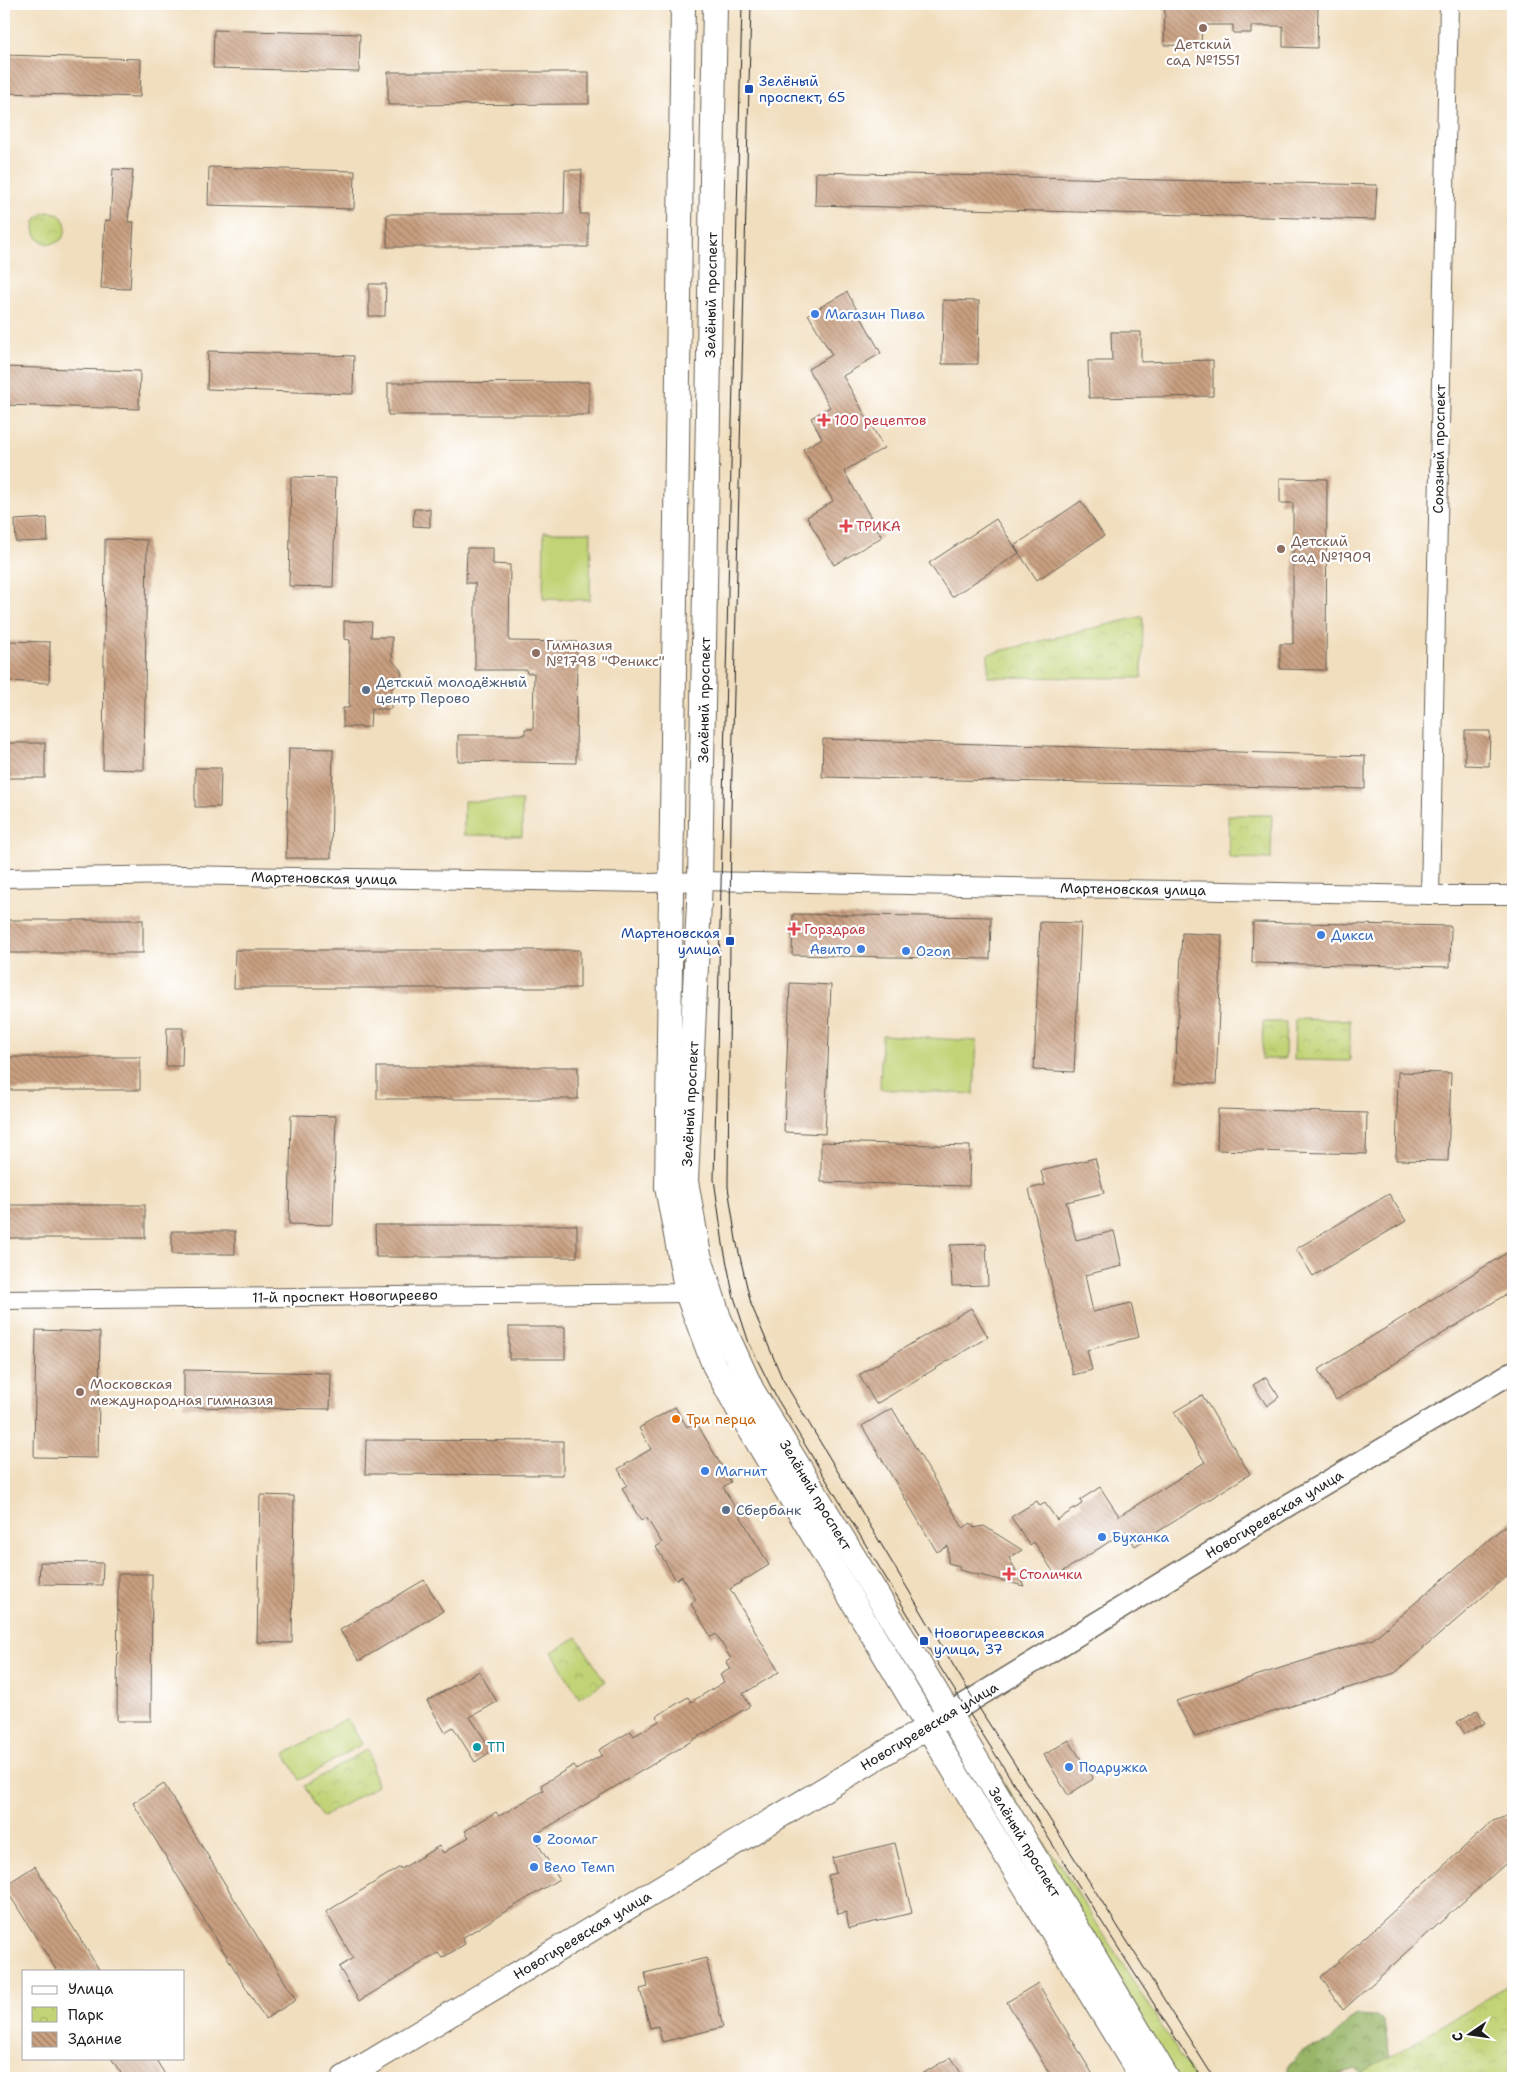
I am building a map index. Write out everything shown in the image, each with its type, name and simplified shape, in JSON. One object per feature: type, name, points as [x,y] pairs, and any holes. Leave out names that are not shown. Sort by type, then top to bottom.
[{"type":"main road","name":"Зелёный проспект","points":[[683,4],[667,1187],[687,1293],[714,1365],[742,1416],[928,1727],[1142,2078]]},
{"type":"main road","name":"Зелёный проспект","points":[[715,4],[700,881],[686,1181],[699,1256],[719,1318],[752,1390],[1167,2078]]},
{"type":"main road","name":"Новогиреевская улица","points":[[344,2078],[949,1714]]},
{"type":"street","name":"Союзный проспект","points":[[1430,895],[1449,4]]},
{"type":"street","name":"Мартеновская улица","points":[[4,878],[180,876],[700,881],[1513,895]]},
{"type":"street","name":"11-й проспект Новогиреево","points":[[4,1300],[687,1293]]},
{"type":"street","name":"Новогиреевская улица","points":[[949,1714],[1290,1504],[1513,1372]]},
{"type":"green space","points":[[50,212],[62,216],[66,228],[62,240],[50,244],[38,240],[34,228],[38,216]]},
{"type":"green space","points":[[544,532],[591,532],[590,600],[543,599]]},
{"type":"green space","points":[[1143,616],[1142,678],[988,677],[988,654]]},
{"type":"green space","points":[[464,801],[522,801],[522,836],[464,835]]},
{"type":"green space","points":[[1228,815],[1272,815],[1271,859],[1229,858]]},
{"type":"green space","points":[[1295,1019],[1350,1020],[1350,1061],[1294,1060]]},
{"type":"green space","points":[[1263,1022],[1286,1022],[1285,1059],[1262,1059]]},
{"type":"green space","points":[[882,1035],[977,1041],[974,1094],[880,1089]]},
{"type":"green space","points":[[577,1637],[605,1682],[579,1698],[552,1652]]},
{"type":"green space","points":[[347,1718],[362,1744],[300,1780],[285,1754]]},
{"type":"green space","points":[[979,1748],[1062,1868],[1194,2078],[1176,2078]]},
{"type":"green space","points":[[368,1749],[377,1786],[322,1817],[304,1786]]},
{"type":"green space","points":[[1513,1983],[1513,2078],[1354,2078]]},
{"type":"green space","points":[[1357,2015],[1376,2016],[1384,2021],[1390,2058],[1366,2078],[1356,2069],[1338,2074],[1336,2078],[1290,2078],[1288,2066],[1301,2051],[1329,2042],[1349,2020]]},
{"type":"building","points":[[1165,4],[1318,4],[1317,48],[1283,47],[1283,26],[1251,26],[1251,33],[1233,33],[1233,25],[1202,25],[1201,46],[1164,45]]},
{"type":"building","points":[[214,30],[360,34],[359,72],[213,68]]},
{"type":"building","points":[[4,55],[141,59],[140,97],[4,93]]},
{"type":"building","points":[[388,72],[589,72],[589,104],[388,105]]},
{"type":"building","points":[[209,167],[355,171],[354,209],[208,205]]},
{"type":"building","points":[[113,169],[133,170],[128,222],[134,222],[130,289],[101,288],[105,221],[110,220]]},
{"type":"building","points":[[565,170],[582,170],[580,214],[588,214],[588,247],[387,247],[387,214],[564,214]]},
{"type":"building","points":[[816,172],[1377,185],[1375,220],[815,205]]},
{"type":"building","points":[[369,284],[386,284],[385,316],[369,316]]},
{"type":"building","points":[[847,292],[881,353],[843,376],[884,448],[844,471],[882,537],[834,565],[807,517],[833,501],[803,449],[822,438],[811,418],[830,407],[808,369],[832,355],[808,314]]},
{"type":"building","points":[[943,300],[979,301],[978,364],[942,364]]},
{"type":"building","points":[[1111,332],[1141,332],[1141,362],[1213,360],[1213,396],[1089,398],[1088,361],[1112,361]]},
{"type":"building","points":[[208,351],[354,356],[353,394],[207,389]]},
{"type":"building","points":[[4,367],[140,371],[139,409],[4,405]]},
{"type":"building","points":[[589,382],[589,415],[388,415],[388,383]]},
{"type":"building","points":[[291,477],[336,478],[333,587],[289,586]]},
{"type":"building","points":[[1280,478],[1327,479],[1326,670],[1280,669],[1280,644],[1293,644],[1293,503],[1280,503]]},
{"type":"building","points":[[1081,501],[1104,536],[1037,580],[1014,546]]},
{"type":"building","points":[[414,509],[430,509],[430,527],[413,526]]},
{"type":"building","points":[[47,518],[48,541],[16,542],[15,520]]},
{"type":"building","points":[[996,519],[1019,553],[952,597],[929,563]]},
{"type":"building","points":[[105,539],[147,540],[144,770],[103,769]]},
{"type":"building","points":[[467,548],[493,548],[493,564],[510,565],[509,641],[577,642],[576,763],[458,761],[458,735],[525,735],[525,729],[533,729],[534,673],[526,673],[527,670],[475,670],[475,583],[466,583]]},
{"type":"building","points":[[344,621],[372,622],[371,637],[392,637],[392,660],[402,674],[392,688],[391,709],[371,709],[370,727],[343,727],[343,708],[349,708],[350,640],[344,639]]},
{"type":"building","points":[[4,641],[50,642],[49,683],[4,681]]},
{"type":"building","points":[[1465,731],[1490,731],[1489,766],[1465,765]]},
{"type":"building","points":[[823,739],[1365,756],[1365,789],[822,777]]},
{"type":"building","points":[[4,743],[45,743],[45,778],[4,778]]},
{"type":"building","points":[[289,748],[333,749],[331,858],[286,858]]},
{"type":"building","points":[[195,768],[221,768],[220,807],[195,807]]},
{"type":"building","points":[[793,914],[991,917],[990,959],[792,955]]},
{"type":"building","points":[[4,920],[143,920],[143,953],[4,953]]},
{"type":"building","points":[[1040,922],[1081,923],[1074,1072],[1034,1070]]},
{"type":"building","points":[[1253,922],[1451,926],[1450,967],[1252,963]]},
{"type":"building","points":[[1182,933],[1222,935],[1216,1084],[1175,1082]]},
{"type":"building","points":[[235,950],[580,950],[580,988],[234,988]]},
{"type":"building","points":[[790,983],[831,985],[825,1134],[784,1132]]},
{"type":"building","points":[[167,1028],[183,1028],[182,1066],[166,1066]]},
{"type":"building","points":[[4,1057],[140,1057],[140,1090],[4,1090]]},
{"type":"building","points":[[377,1067],[578,1067],[578,1099],[377,1099]]},
{"type":"building","points":[[1398,1072],[1451,1073],[1448,1161],[1396,1160]]},
{"type":"building","points":[[1218,1109],[1367,1113],[1366,1154],[1217,1150]]},
{"type":"building","points":[[291,1115],[336,1116],[333,1225],[289,1224]]},
{"type":"building","points":[[821,1142],[970,1146],[969,1186],[821,1182]]},
{"type":"building","points":[[1095,1158],[1104,1193],[1066,1202],[1076,1240],[1114,1231],[1122,1266],[1085,1275],[1093,1312],[1131,1303],[1139,1337],[1087,1350],[1092,1370],[1073,1375],[1029,1189],[1045,1185],[1041,1171]]},
{"type":"building","points":[[1389,1194],[1406,1221],[1313,1276],[1296,1249]]},
{"type":"building","points":[[4,1205],[145,1205],[145,1238],[4,1238]]},
{"type":"building","points":[[375,1225],[577,1225],[577,1257],[376,1257]]},
{"type":"building","points":[[172,1231],[235,1231],[235,1254],[172,1254]]},
{"type":"building","points":[[986,1244],[988,1285],[952,1286],[950,1245]]},
{"type":"building","points":[[1513,1249],[1513,1290],[1336,1400],[1318,1370]]},
{"type":"building","points":[[971,1308],[988,1337],[876,1404],[859,1375]]},
{"type":"building","points":[[509,1327],[565,1327],[565,1359],[509,1359]]},
{"type":"building","points":[[36,1330],[100,1332],[98,1458],[34,1457]]},
{"type":"building","points":[[184,1370],[331,1373],[330,1409],[184,1407]]},
{"type":"building","points":[[1266,1377],[1279,1397],[1267,1406],[1253,1385]]},
{"type":"building","points":[[1202,1395],[1250,1474],[1135,1546],[1126,1531],[1056,1576],[1034,1542],[1030,1545],[1011,1517],[1037,1501],[1040,1506],[1045,1503],[1057,1520],[1082,1504],[1080,1500],[1100,1487],[1119,1516],[1205,1462],[1174,1412]]},
{"type":"building","points":[[675,1407],[687,1427],[696,1422],[731,1482],[723,1487],[769,1565],[730,1589],[779,1672],[743,1694],[750,1706],[538,1833],[543,1841],[538,1844],[559,1879],[462,1938],[465,1944],[442,1958],[438,1953],[359,2001],[339,1967],[353,1958],[326,1912],[400,1867],[401,1869],[439,1846],[443,1853],[469,1837],[465,1831],[496,1812],[499,1816],[544,1790],[541,1785],[574,1765],[576,1770],[602,1755],[599,1750],[631,1731],[634,1736],[659,1721],[657,1716],[688,1697],[691,1702],[724,1682],[720,1675],[730,1669],[726,1662],[731,1659],[716,1634],[711,1637],[691,1604],[696,1600],[682,1576],[676,1580],[656,1547],[662,1543],[646,1517],[641,1521],[622,1488],[627,1485],[618,1469],[651,1449],[639,1428]]},
{"type":"building","points":[[892,1408],[963,1528],[971,1523],[974,1528],[984,1526],[1022,1550],[1009,1558],[1024,1586],[959,1570],[960,1566],[948,1563],[948,1546],[937,1552],[862,1426]]},
{"type":"building","points":[[366,1440],[563,1441],[563,1475],[365,1474]]},
{"type":"building","points":[[260,1495],[294,1496],[292,1643],[257,1642]]},
{"type":"building","points":[[1513,1519],[1513,1571],[1395,1673],[1195,1737],[1176,1701],[1373,1639]]},
{"type":"building","points":[[40,1562],[103,1563],[102,1585],[39,1584]]},
{"type":"building","points":[[118,1574],[152,1574],[151,1721],[117,1721]]},
{"type":"building","points":[[424,1580],[443,1611],[359,1661],[340,1630]]},
{"type":"building","points":[[479,1671],[497,1702],[470,1717],[492,1751],[475,1762],[453,1727],[445,1732],[427,1701]]},
{"type":"building","points":[[1477,1710],[1485,1723],[1465,1734],[1457,1722]]},
{"type":"building","name":"Подружка","points":[[1069,1740],[1093,1779],[1068,1795],[1044,1755]]},
{"type":"building","points":[[164,1784],[296,2000],[265,2019],[133,1803]]},
{"type":"building","points":[[1513,1814],[1513,1857],[1343,2010],[1321,1977],[1493,1821]]},
{"type":"building","points":[[895,1843],[912,1913],[849,1928],[846,1912],[838,1914],[828,1875],[836,1873],[832,1858]]},
{"type":"building","points":[[35,1866],[99,1970],[56,1970],[4,1886]]},
{"type":"building","points":[[706,1958],[723,2027],[662,2042],[658,2026],[650,2028],[640,1989],[648,1987],[645,1973]]},
{"type":"building","points":[[1038,1983],[1095,2078],[1052,2078],[1007,2002]]},
{"type":"building","points":[[951,2057],[964,2078],[915,2078]]},
{"type":"building","points":[[112,2060],[156,2060],[167,2078],[124,2078]]},
{"type":"tram line","points":[[742,4],[714,1179],[723,1244],[733,1294],[749,1343],[776,1397],[943,1672],[1201,2078]]},
{"type":"tram line","points":[[751,4],[731,813],[728,1187],[736,1240],[751,1304],[782,1378],[974,1700],[1214,2078]]},
{"type":"place","name":"Детский сад №1551","points":[[1203,28]]},
{"type":"place","name":"Зелёный проспект, 65","points":[[749,89]]},
{"type":"place","name":"Магазин Пива","points":[[815,314]]},
{"type":"place","name":"100 рецептов","points":[[824,420]]},
{"type":"place","name":"ТРИКА","points":[[846,526]]},
{"type":"place","name":"Детский сад №1909","points":[[1281,549]]},
{"type":"place","name":"Гимназия №1798 \"Феникс\"","points":[[536,653]]},
{"type":"place","name":"Детский молодёжный центр Перово","points":[[366,690]]},
{"type":"place","name":"Горздрав","points":[[794,929]]},
{"type":"place","name":"Дикси","points":[[1321,935]]},
{"type":"place","name":"Мартеновская улица","points":[[730,941]]},
{"type":"place","name":"Авито","points":[[861,949]]},
{"type":"place","name":"Ozon","points":[[906,951]]},
{"type":"place","name":"Московская международная гимназия","points":[[80,1392]]},
{"type":"place","name":"Три перца","points":[[676,1419]]},
{"type":"place","name":"Магнит","points":[[705,1471]]},
{"type":"place","name":"Сбербанк","points":[[726,1510]]},
{"type":"place","name":"Буханка","points":[[1102,1537]]},
{"type":"place","name":"Столички","points":[[1009,1574]]},
{"type":"place","name":"Новогиреевская улица, 37","points":[[924,1641]]},
{"type":"place","name":"ТП","points":[[477,1747]]},
{"type":"place","name":"Подружка","points":[[1069,1767]]},
{"type":"place","name":"Zooмаг","points":[[537,1839]]},
{"type":"place","name":"Вело Темп","points":[[534,1867]]}]
